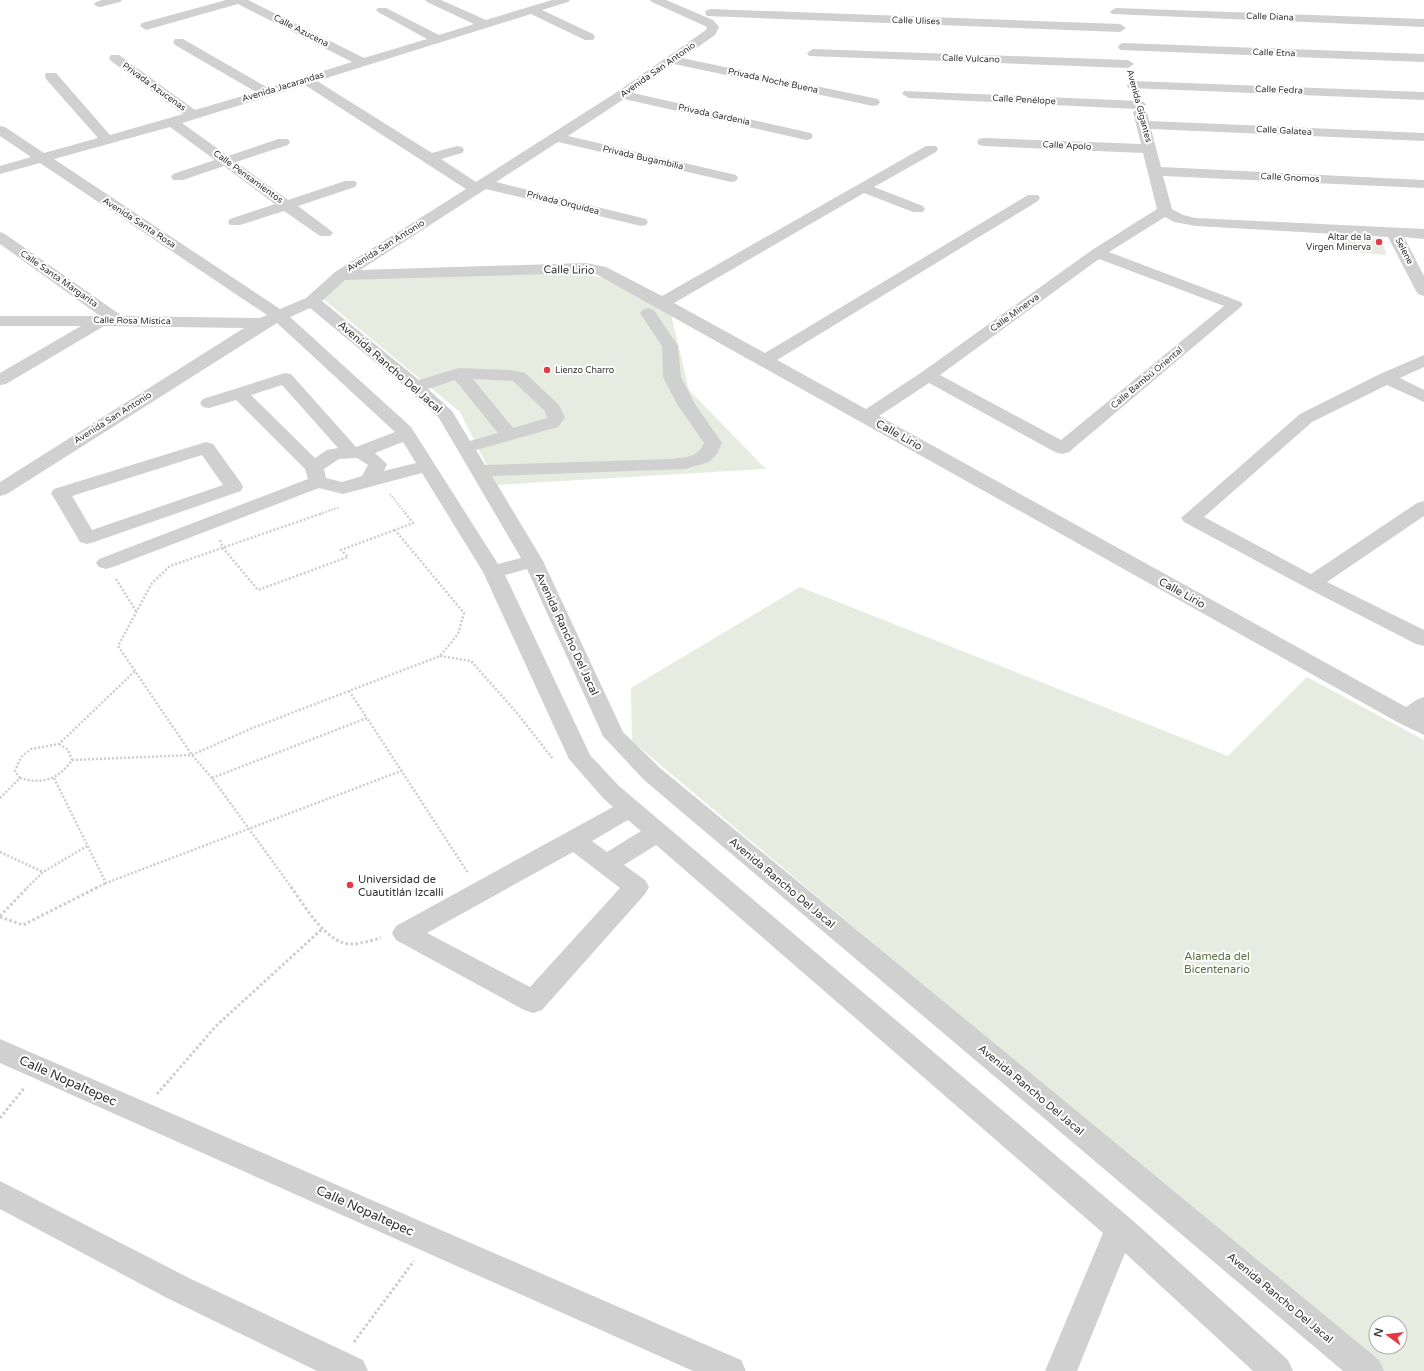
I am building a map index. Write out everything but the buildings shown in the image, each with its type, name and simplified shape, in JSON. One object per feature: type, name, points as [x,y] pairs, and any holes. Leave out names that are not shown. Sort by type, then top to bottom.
[{"type":"street","points":[[100,4],[116,0]]},
{"type":"street","points":[[146,26],[239,0]]},
{"type":"street","name":"Calle Azucena","points":[[239,0],[363,63]]},
{"type":"street","points":[[432,0],[484,24]]},
{"type":"street","name":"Avenida Jacarandas","points":[[0,170],[172,122],[564,0]]},
{"type":"street","name":"Avenida San Antonio","points":[[0,490],[271,320],[312,301],[341,275],[622,95],[711,32],[713,27],[709,23],[656,0]]},
{"type":"street","name":"Calle Diana","points":[[1115,6],[1424,23]]},
{"type":"street","name":"Avenida Gigantes","points":[[1115,6],[1133,85],[1165,211]]},
{"type":"street","points":[[382,10],[437,39]]},
{"type":"street","points":[[532,10],[589,37]]},
{"type":"street","name":"Calle Ulises","points":[[711,13],[1120,28]]},
{"type":"street","points":[[179,42],[266,92]]},
{"type":"street","name":"Calle Etna","points":[[1124,47],[1424,58]]},
{"type":"street","name":"Calle Vulcano","points":[[813,53],[1128,64]]},
{"type":"street","name":"Privada Azucenas","points":[[115,58],[193,115]]},
{"type":"street","name":"Privada Noche Buena","points":[[673,60],[873,102]]},
{"type":"street","points":[[51,76],[107,140]]},
{"type":"street","points":[[306,80],[430,158],[480,186]]},
{"type":"street","name":"Calle Fedra","points":[[1133,85],[1424,96]]},
{"type":"street","name":"Calle Penélope","points":[[909,94],[1139,105]]},
{"type":"street","name":"Privada Gardenia","points":[[622,95],[806,136]]},
{"type":"street","name":"Calle Pensamientos","points":[[172,122],[325,233]]},
{"type":"street","name":"Calle Galatea","points":[[1144,125],[1424,137]]},
{"type":"street","name":"Avenida Santa Rosa","points":[[0,130],[271,320]]},
{"type":"street","name":"Privada Bugambilia","points":[[556,138],[730,178]]},
{"type":"street","points":[[178,177],[283,142]]},
{"type":"street","name":"Calle Apolo","points":[[984,142],[1150,149]]},
{"type":"street","points":[[479,471],[671,465],[700,461],[710,452],[713,443],[686,404],[672,376],[670,346],[655,308],[931,149]]},
{"type":"street","points":[[430,158],[457,150]]},
{"type":"street","name":"Calle Gnomos","points":[[1155,171],[1424,184]]},
{"type":"street","points":[[235,222],[350,184]]},
{"type":"street","name":"Privada Orquídea","points":[[480,186],[641,222]]},
{"type":"street","points":[[863,188],[918,209]]},
{"type":"street","points":[[765,360],[1032,198]]},
{"type":"street","points":[[1165,211],[1179,219],[1196,222],[1424,234]]},
{"type":"street","name":"Calle Minerva","points":[[865,417],[928,376],[1097,253],[1165,211]]},
{"type":"street","name":"Selene","points":[[1394,233],[1424,289]]},
{"type":"street","name":"Calle Santa Margarita","points":[[0,237],[118,321]]},
{"type":"street","name":"Calle Bambú Oriental","points":[[928,376],[1062,448],[1236,305],[1097,253]]},
{"type":"street","name":"Calle Lirio","points":[[341,275],[594,268],[655,308],[765,360],[865,417],[1418,717]]},
{"type":"street","name":"Avenida Rancho Del Jacal","points":[[312,301],[416,387],[446,416],[533,561],[614,736],[652,774],[1368,1371]]},
{"type":"street","points":[[271,320],[406,434],[492,572],[581,758],[611,792],[1120,1229],[1277,1371]]},
{"type":"street","name":"Calle Rosa Mística","points":[[0,321],[271,320]]},
{"type":"street","points":[[0,380],[101,321]]},
{"type":"street","points":[[1424,360],[1306,418],[1191,518],[1312,583],[1424,639]]},
{"type":"street","points":[[416,387],[459,373],[510,375],[518,377],[553,409],[556,418],[552,423],[465,448]]},
{"type":"street","points":[[459,373],[509,435]]},
{"type":"street","points":[[210,403],[285,378],[357,452],[378,464],[369,480]]},
{"type":"street","points":[[1386,378],[1424,397]]},
{"type":"street","points":[[240,393],[316,475],[343,488],[426,466]]},
{"type":"street","points":[[106,563],[212,523],[316,475],[334,454],[357,452],[406,434]]},
{"type":"street","points":[[206,448],[234,488],[193,502],[87,538],[61,493],[206,448]]},
{"type":"street","points":[[193,502],[212,523]]},
{"type":"street","points":[[1312,583],[1424,507]]},
{"type":"street","points":[[492,572],[533,561]]},
{"type":"street","points":[[405,932],[630,808]]},
{"type":"street","points":[[606,864],[658,832]]},
{"type":"street","points":[[405,932],[533,1002],[636,887],[574,840]]},
{"type":"street","name":"Calle Nopaltepec","points":[[0,1051],[730,1371]]},
{"type":"street","points":[[0,1194],[330,1366]]},
{"type":"street","points":[[1061,1371],[1120,1229]]},
{"type":"path","points":[[223,548],[258,590],[348,557],[341,550],[413,523],[388,492],[394,490]]},
{"type":"path","points":[[341,506],[170,566],[152,583],[118,646],[192,755],[212,778],[322,929],[342,943],[363,943],[405,932]]},
{"type":"path","points":[[72,760],[192,755],[250,729],[440,656],[458,634],[464,613],[395,530]]},
{"type":"path","points":[[106,563],[136,611]]},
{"type":"path","points":[[440,656],[471,661],[517,713],[555,762]]},
{"type":"path","points":[[59,744],[135,671]]},
{"type":"path","points":[[350,691],[463,867],[481,889]]},
{"type":"path","points":[[212,778],[367,718]]},
{"type":"path","points":[[59,744],[67,747],[72,754],[72,760],[67,769],[54,778],[31,782],[20,778],[15,771],[18,760],[30,749],[43,745],[59,744]]},
{"type":"path","points":[[87,846],[43,872],[0,917],[23,925],[106,883],[400,771]]},
{"type":"path","points":[[0,798],[20,778]]},
{"type":"path","points":[[54,778],[106,883]]},
{"type":"path","points":[[0,852],[43,872]]},
{"type":"path","points":[[141,1113],[216,1026],[322,929]]},
{"type":"path","points":[[0,1118],[41,1069]]},
{"type":"path","points":[[330,1366],[430,1240]]},
{"type":"green space","points":[[1329,235],[1380,238],[1387,255],[1333,250]]},
{"type":"green space","name":"Lienzo Charro","points":[[548,270],[607,278],[670,310],[689,390],[766,469],[497,485],[460,412],[322,298],[348,276]]},
{"type":"green space","name":"Alameda del Bicentenario","points":[[800,587],[1228,756],[1307,677],[1424,740],[1424,1371],[1382,1371],[632,741],[631,688]]},
{"type":"place","name":"Altar de la Virgen Minerva","points":[[1379,242]]},
{"type":"place","name":"Lienzo Charro","points":[[547,370]]},
{"type":"place","name":"Universidad de Cuautitlán Izcalli","points":[[350,885]]}]
